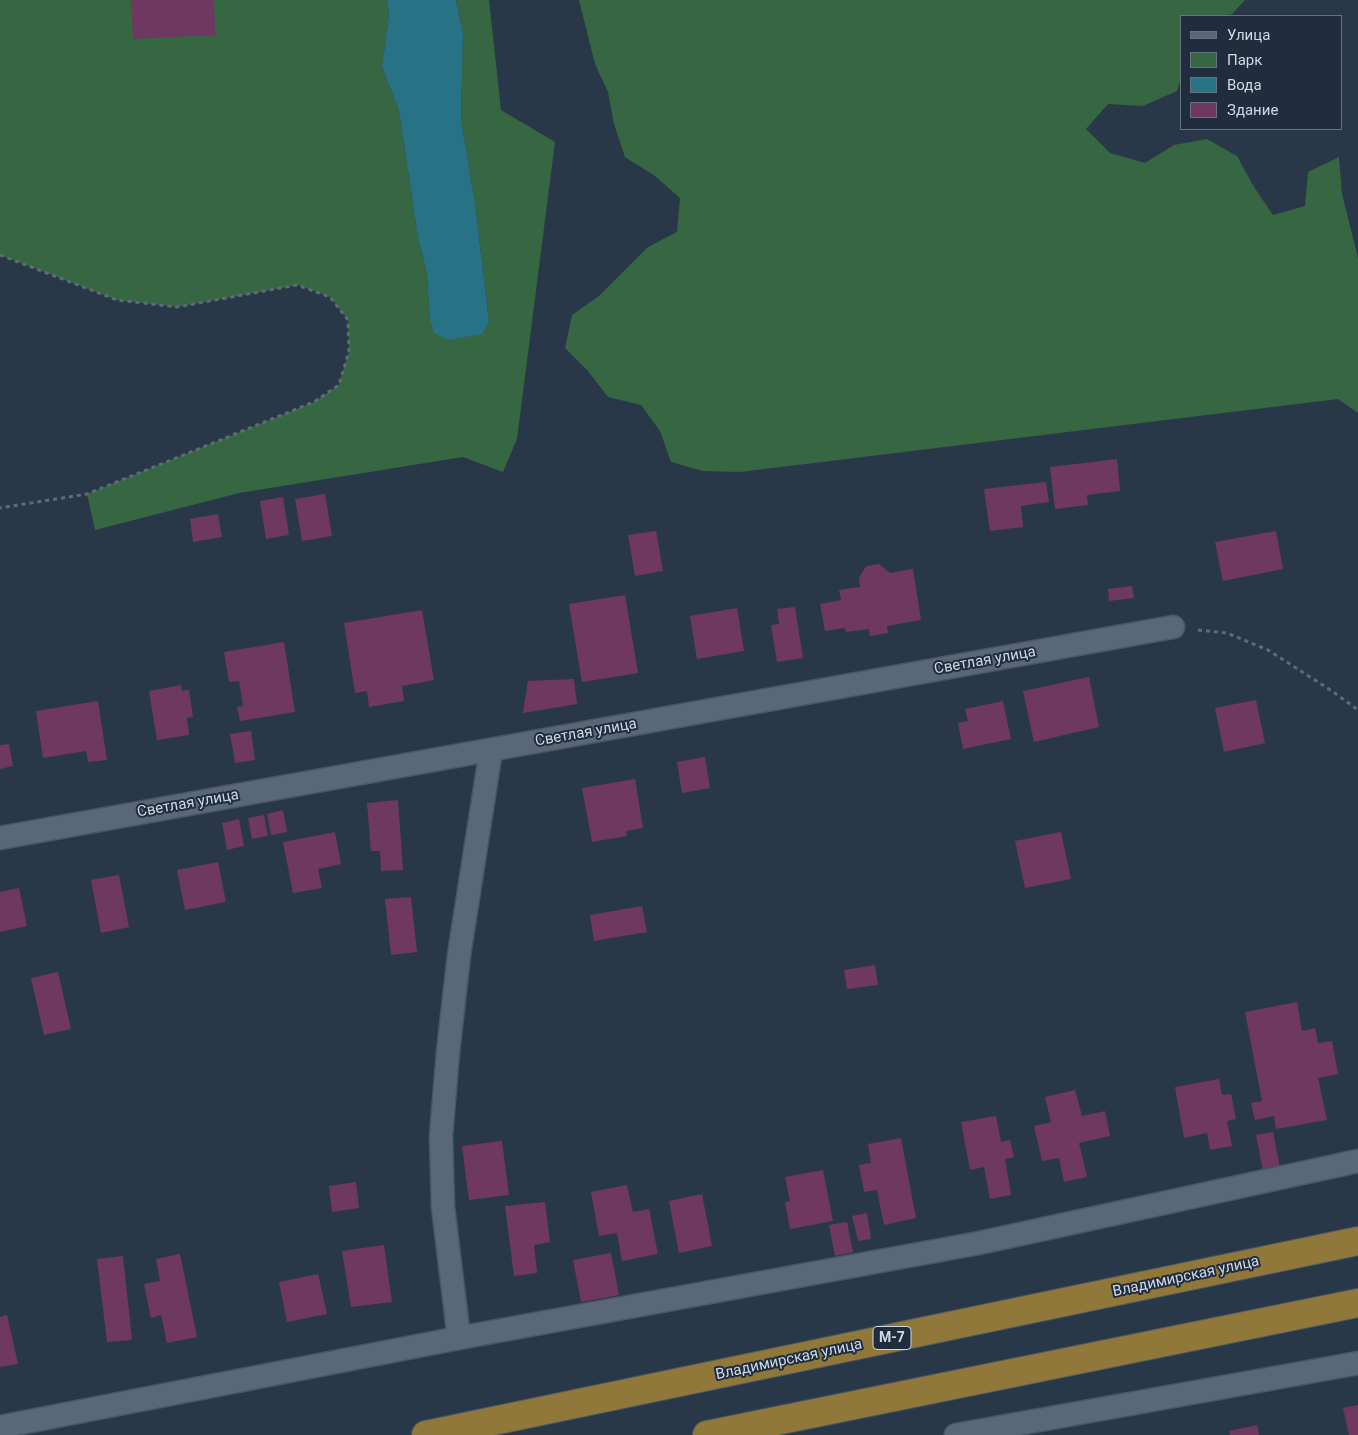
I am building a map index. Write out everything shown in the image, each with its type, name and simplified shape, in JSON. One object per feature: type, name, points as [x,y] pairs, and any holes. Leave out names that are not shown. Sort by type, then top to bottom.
[{"type":"highway","name":"Владимирская улица","points":[[426,1435],[1358,1241]]},
{"type":"highway","points":[[707,1435],[1358,1303]]},
{"type":"street","name":"Светлая улица","points":[[0,838],[1172,627]]},
{"type":"street","points":[[459,1338],[443,1207],[441,1136],[459,954],[491,750]]},
{"type":"street","points":[[0,1428],[459,1338],[979,1243],[1358,1161]]},
{"type":"street","points":[[956,1435],[1358,1364]]},
{"type":"path","points":[[0,255],[118,300],[177,307],[298,285],[330,297],[348,320],[349,351],[339,385],[314,402],[87,494],[0,508]]},
{"type":"path","points":[[1172,627],[1227,633],[1268,650],[1332,690],[1358,710]]},
{"type":"green space","points":[[0,0],[387,0],[389,15],[382,67],[399,111],[418,238],[427,274],[430,320],[489,321],[475,203],[461,120],[463,33],[456,0],[489,0],[501,110],[555,142],[517,439],[503,472],[463,457],[239,493],[95,530],[87,494],[314,402],[339,385],[349,351],[348,320],[330,297],[298,285],[177,307],[117,300],[0,255]]},
{"type":"green space","points":[[579,0],[1245,0],[1232,14],[1228,15],[1180,15],[1180,81],[1177,91],[1143,106],[1108,104],[1086,129],[1110,153],[1145,163],[1174,145],[1207,139],[1237,156],[1254,187],[1273,215],[1305,206],[1308,172],[1339,157],[1342,194],[1358,258],[1358,413],[1338,399],[740,472],[703,471],[671,462],[660,431],[641,405],[608,397],[588,371],[565,348],[572,315],[599,296],[648,247],[677,232],[680,198],[655,176],[625,157],[614,124],[608,92],[595,64]]},
{"type":"water","points":[[387,0],[456,0],[463,33],[461,120],[475,203],[489,321],[482,334],[448,340],[434,333],[430,320],[427,274],[418,238],[399,111],[382,67],[389,15]]},
{"type":"building","points":[[131,0],[214,0],[215,35],[133,39]]},
{"type":"building","points":[[1117,459],[1120,491],[1087,495],[1088,505],[1055,509],[1050,467]]},
{"type":"building","points":[[1046,482],[1049,502],[1021,506],[1023,527],[990,531],[984,489]]},
{"type":"building","points":[[325,494],[332,536],[302,541],[295,499]]},
{"type":"building","points":[[283,497],[289,535],[266,539],[260,501]]},
{"type":"building","points":[[218,514],[222,537],[193,542],[190,519]]},
{"type":"building","points":[[656,531],[663,571],[635,576],[628,535]]},
{"type":"building","points":[[1276,531],[1283,569],[1223,581],[1215,542]]},
{"type":"building","points":[[879,564],[890,573],[913,569],[921,620],[887,626],[888,633],[870,636],[869,629],[846,632],[845,628],[825,631],[820,604],[841,600],[839,590],[860,587],[859,578],[866,566]]},
{"type":"building","points":[[1132,586],[1134,598],[1109,601],[1108,589]]},
{"type":"building","points":[[625,595],[638,673],[582,682],[569,604]]},
{"type":"building","points":[[795,607],[803,658],[777,662],[771,625],[779,624],[777,609]]},
{"type":"building","points":[[737,608],[744,651],[697,659],[690,616]]},
{"type":"building","points":[[422,610],[434,680],[402,686],[404,701],[369,707],[367,691],[355,693],[344,623]]},
{"type":"building","points":[[284,642],[295,712],[240,721],[237,707],[243,706],[239,681],[229,682],[224,652]]},
{"type":"building","points":[[1089,677],[1099,727],[1034,742],[1023,691]]},
{"type":"building","points":[[574,679],[577,704],[523,713],[528,681]]},
{"type":"building","points":[[181,685],[182,691],[189,690],[193,717],[187,718],[189,735],[157,740],[149,691]]},
{"type":"building","points":[[1256,700],[1265,743],[1224,752],[1215,708]]},
{"type":"building","points":[[98,701],[107,760],[88,762],[86,751],[43,758],[36,711]]},
{"type":"building","points":[[1003,701],[1011,739],[963,749],[958,723],[968,721],[965,709]]},
{"type":"building","points":[[251,731],[255,760],[235,763],[230,734]]},
{"type":"building","points":[[9,744],[13,766],[0,769],[0,745]]},
{"type":"building","points":[[705,757],[710,788],[682,793],[677,762]]},
{"type":"building","points":[[635,779],[643,828],[626,831],[627,836],[592,842],[582,788]]},
{"type":"building","points":[[398,800],[403,870],[381,871],[380,851],[371,851],[367,803]]},
{"type":"building","points":[[283,810],[287,832],[271,835],[267,814]]},
{"type":"building","points":[[264,815],[268,836],[252,839],[248,818]]},
{"type":"building","points":[[239,819],[244,846],[227,850],[222,823]]},
{"type":"building","points":[[335,832],[341,864],[318,869],[322,888],[293,893],[283,842]]},
{"type":"building","points":[[1061,832],[1071,879],[1025,888],[1015,841]]},
{"type":"building","points":[[218,862],[226,902],[185,910],[177,870]]},
{"type":"building","points":[[119,875],[129,927],[101,933],[91,880]]},
{"type":"building","points":[[19,888],[27,926],[0,932],[0,892]]},
{"type":"building","points":[[411,897],[417,952],[391,955],[385,899]]},
{"type":"building","points":[[642,906],[647,932],[594,941],[590,915]]},
{"type":"building","points":[[875,965],[878,985],[847,989],[844,970]]},
{"type":"building","points":[[58,972],[71,1029],[44,1035],[31,978]]},
{"type":"building","points":[[1297,1002],[1302,1031],[1315,1028],[1318,1043],[1332,1041],[1338,1074],[1318,1078],[1327,1120],[1276,1129],[1274,1116],[1255,1120],[1251,1103],[1262,1101],[1245,1012]]},
{"type":"building","points":[[1219,1079],[1222,1095],[1231,1094],[1236,1119],[1227,1121],[1232,1146],[1210,1150],[1207,1133],[1184,1138],[1175,1087]]},
{"type":"building","points":[[1075,1090],[1082,1116],[1105,1111],[1110,1136],[1079,1143],[1087,1177],[1064,1182],[1059,1158],[1042,1161],[1034,1126],[1051,1122],[1045,1097]]},
{"type":"building","points":[[996,1116],[1001,1142],[1010,1140],[1014,1157],[1005,1159],[1011,1195],[990,1199],[984,1167],[970,1170],[961,1122]]},
{"type":"building","points":[[1273,1132],[1280,1168],[1263,1171],[1256,1135]]},
{"type":"building","points":[[901,1138],[916,1218],[884,1225],[877,1190],[864,1192],[859,1165],[871,1163],[868,1144]]},
{"type":"building","points":[[502,1141],[509,1195],[469,1200],[462,1146]]},
{"type":"building","points":[[823,1170],[833,1221],[790,1229],[785,1202],[790,1201],[785,1177]]},
{"type":"building","points":[[356,1182],[359,1208],[332,1212],[329,1186]]},
{"type":"building","points":[[627,1185],[633,1212],[649,1209],[658,1254],[622,1261],[617,1233],[599,1236],[591,1192]]},
{"type":"building","points":[[702,1194],[712,1246],[679,1253],[669,1201]]},
{"type":"building","points":[[545,1202],[550,1242],[534,1245],[537,1273],[514,1276],[505,1206]]},
{"type":"building","points":[[867,1213],[871,1239],[858,1241],[852,1216]]},
{"type":"building","points":[[847,1222],[853,1252],[835,1256],[829,1225]]},
{"type":"building","points":[[384,1245],[392,1302],[351,1307],[342,1251]]},
{"type":"building","points":[[611,1253],[619,1295],[581,1302],[573,1260]]},
{"type":"building","points":[[180,1254],[197,1337],[167,1343],[161,1315],[151,1318],[144,1284],[160,1281],[156,1259]]},
{"type":"building","points":[[123,1256],[132,1340],[107,1342],[97,1259]]},
{"type":"building","points":[[318,1274],[327,1314],[287,1322],[279,1282]]},
{"type":"building","points":[[7,1315],[18,1364],[0,1367],[0,1317]]},
{"type":"building","points":[[1358,1405],[1358,1435],[1349,1435],[1343,1408]]},
{"type":"building","points":[[1257,1425],[1259,1435],[1230,1435],[1229,1431]]}]
